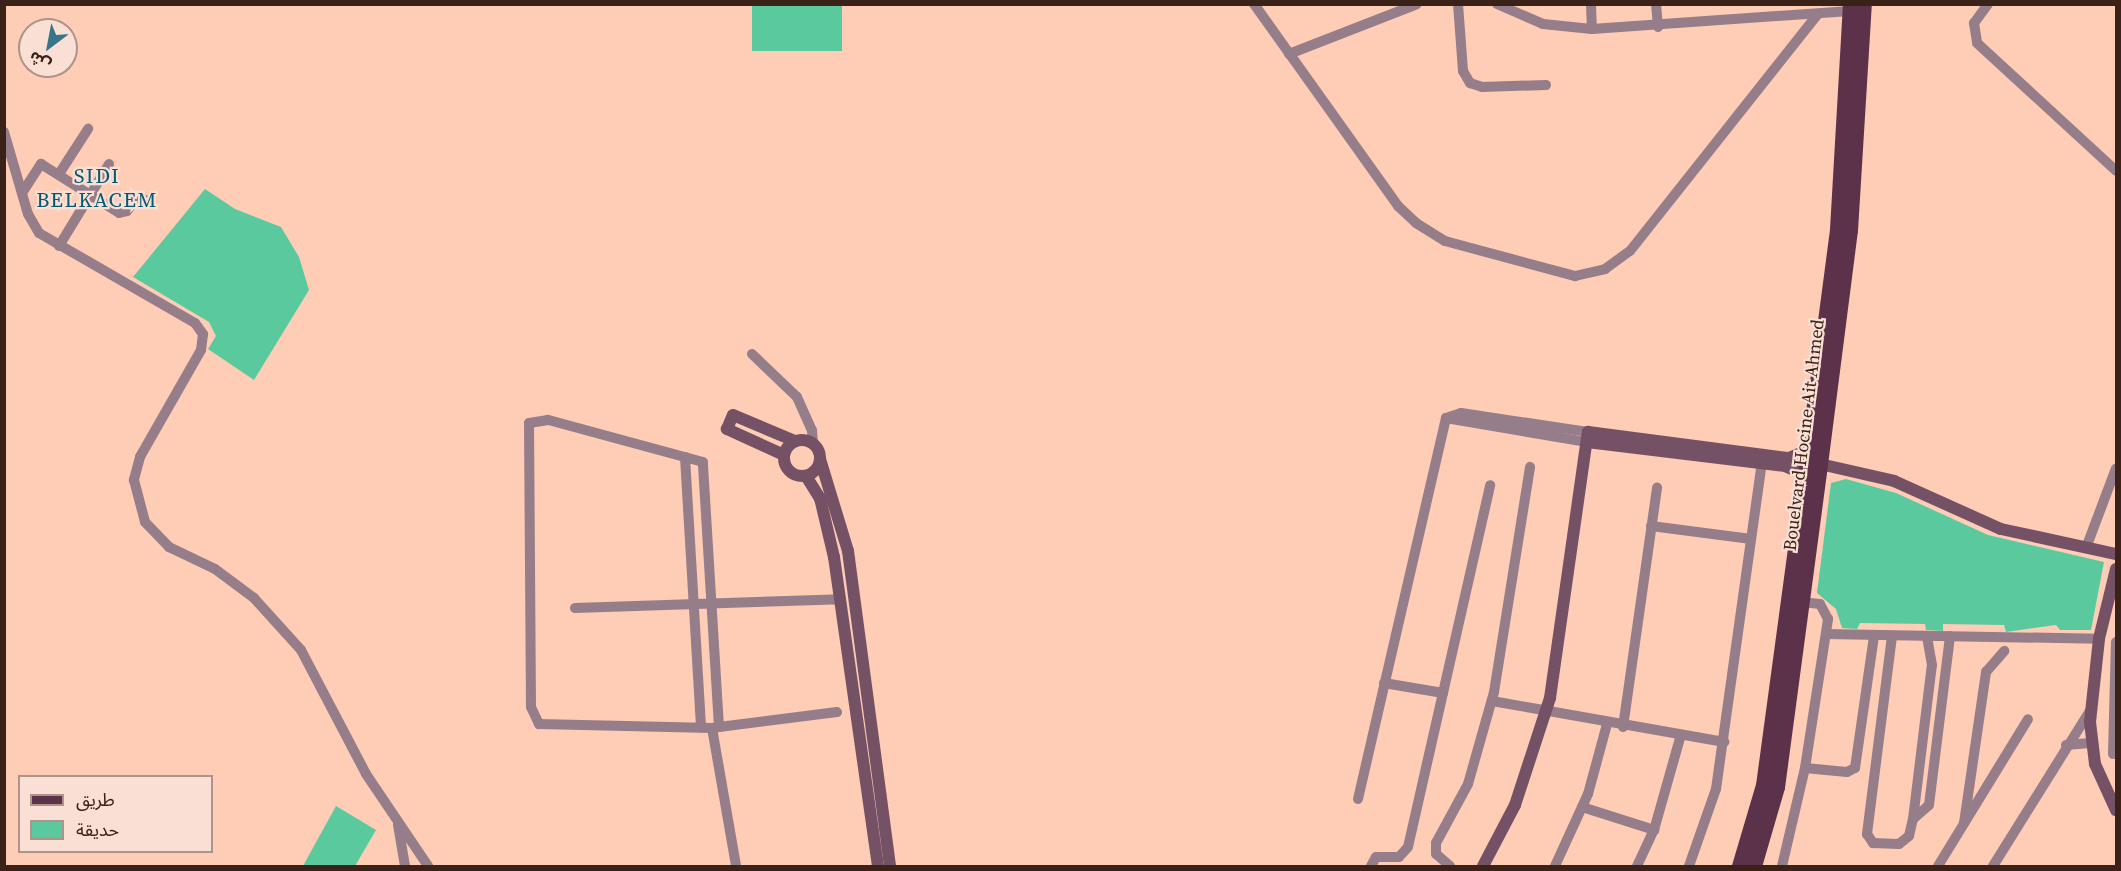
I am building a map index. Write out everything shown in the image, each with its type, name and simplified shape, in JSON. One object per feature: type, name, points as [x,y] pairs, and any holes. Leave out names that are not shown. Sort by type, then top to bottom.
[{"type":"main road","points":[[1739,867],[1763,785],[1805,475],[1836,229],[1855,7]]},
{"type":"main road","name":"Bouelvard Hocine Ait Ahmed","points":[[1754,867],[1777,787],[1850,230],[1855,7]]},
{"type":"street","points":[[1254,4],[1398,206],[1416,223],[1445,241],[1575,276],[1605,269],[1630,251],[1817,15]]},
{"type":"street","points":[[1290,54],[1417,4]]},
{"type":"street","points":[[1458,4],[1463,71],[1470,83],[1482,87],[1546,85]]},
{"type":"street","points":[[1497,4],[1543,24],[1592,29],[1658,27],[1804,10],[1817,15],[1855,7]]},
{"type":"street","points":[[1591,4],[1592,29]]},
{"type":"street","points":[[1656,4],[1658,27]]},
{"type":"street","points":[[1988,4],[1974,23],[1977,43],[2116,171]]},
{"type":"street","points":[[59,174],[88,129]]},
{"type":"street","points":[[4,132],[33,224],[58,246],[201,330],[203,346],[140,457],[134,480],[146,522],[169,547],[215,569],[254,598],[301,650],[366,774],[428,867]]},
{"type":"street","points":[[22,193],[38,164],[59,174],[119,213],[127,211],[137,197],[148,201]]},
{"type":"street","points":[[58,246],[109,164]]},
{"type":"street","points":[[752,354],[797,397],[813,430],[813,443],[848,551],[890,867]]},
{"type":"street","points":[[813,443],[795,441],[733,415],[727,429],[784,455],[790,471],[806,476],[820,498],[841,599],[878,867]]},
{"type":"street","points":[[1358,799],[1446,418],[1762,459],[1790,467],[1805,475]]},
{"type":"street","points":[[711,728],[711,604],[702,462],[548,420],[529,423],[531,707],[539,724],[552,727],[711,728],[837,712]]},
{"type":"street","points":[[1483,867],[1515,805],[1547,711],[1587,437]]},
{"type":"street","points":[[784,455],[795,441]]},
{"type":"street","points":[[1762,459],[1789,458],[1808,450]]},
{"type":"street","points":[[685,457],[694,604],[711,728],[736,867]]},
{"type":"street","points":[[806,476],[820,459]]},
{"type":"street","points":[[1689,867],[1716,789],[1762,459]]},
{"type":"street","points":[[1820,464],[1894,481],[2001,529],[2116,554]]},
{"type":"street","points":[[1450,867],[1436,854],[1436,843],[1468,784],[1492,700],[1530,467]]},
{"type":"street","points":[[2086,548],[2116,468]]},
{"type":"street","points":[[1371,867],[1376,857],[1396,858],[1407,850],[1490,485]]},
{"type":"street","points":[[1623,727],[1657,487]]},
{"type":"street","points":[[1651,526],[1751,539]]},
{"type":"street","points":[[2116,570],[2099,639],[2091,709],[2090,743],[2116,810]]},
{"type":"street","points":[[575,608],[841,599]]},
{"type":"street","points":[[1782,867],[1805,768],[1828,619],[1824,606],[1802,602]]},
{"type":"street","points":[[1826,634],[2099,639]]},
{"type":"street","points":[[1805,768],[1847,772],[1855,768],[1874,636]]},
{"type":"street","points":[[1892,636],[1868,838],[1876,843],[1903,843],[1912,819],[1932,665],[1927,636]]},
{"type":"street","points":[[1912,819],[1929,805],[1950,636]]},
{"type":"street","points":[[2113,754],[2116,642]]},
{"type":"street","points":[[1964,823],[1986,672],[2004,651]]},
{"type":"street","points":[[1384,683],[1443,693]]},
{"type":"street","points":[[1492,700],[1680,738],[1724,742]]},
{"type":"street","points":[[1993,867],[2091,709]]},
{"type":"street","points":[[2091,709],[2102,762],[2116,796]]},
{"type":"street","points":[[1938,867],[2028,719]]},
{"type":"street","points":[[1555,867],[1582,807],[1607,724]]},
{"type":"street","points":[[1637,867],[1654,830],[1680,738]]},
{"type":"street","points":[[2066,746],[2090,743]]},
{"type":"street","points":[[1582,807],[1654,830]]},
{"type":"street","points":[[397,822],[405,867]]},
{"type":"green space","points":[[752,5],[842,5],[842,51],[752,51]]},
{"type":"green space","points":[[205,189],[235,209],[281,227],[299,257],[309,290],[254,380],[208,349],[216,336],[209,322],[133,277]]},
{"type":"green space","points":[[1846,479],[1896,493],[1988,535],[2104,562],[2091,630],[2060,630],[2056,625],[2006,632],[2004,625],[1943,624],[1943,631],[1926,630],[1925,624],[1860,623],[1857,629],[1842,628],[1836,609],[1817,593],[1831,483]]},
{"type":"green space","points":[[336,806],[376,830],[355,866],[303,866]]},
{"type":"district","name":"SIDI BELKACEM","points":[[97,188]]}]
